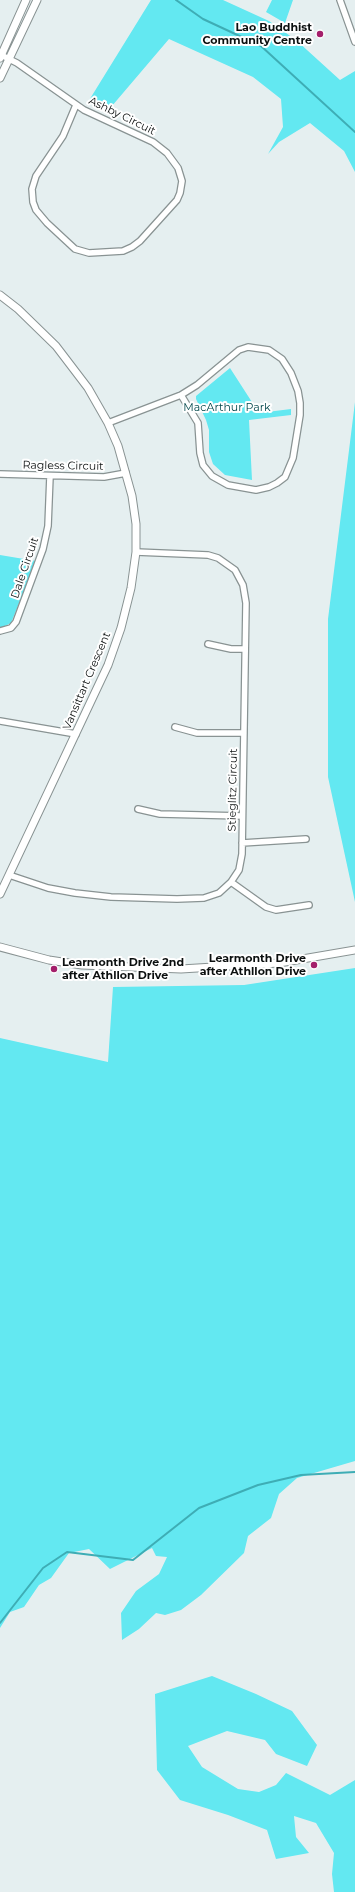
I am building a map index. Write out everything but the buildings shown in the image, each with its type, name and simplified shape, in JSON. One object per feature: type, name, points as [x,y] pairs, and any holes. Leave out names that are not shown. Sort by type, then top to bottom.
[{"type":"street","points":[[1,56],[26,0]]},
{"type":"street","points":[[0,78],[36,0]]},
{"type":"street","points":[[340,0],[355,42]]},
{"type":"street","name":"Ashby Circuit","points":[[1,56],[17,63],[76,105],[101,119],[153,142],[171,157],[178,168],[182,177],[181,190],[177,200],[140,241],[123,251],[89,253],[75,248],[47,223],[36,210],[33,202],[32,189],[36,176],[63,136],[76,105]]},
{"type":"street","name":"Vansittart Crescent","points":[[0,295],[18,309],[56,346],[88,388],[108,423],[118,446],[132,496],[136,524],[136,552],[131,588],[119,635],[108,665],[0,892]]},
{"type":"street","points":[[108,423],[181,395],[197,385],[239,350],[248,347],[258,347],[272,351],[282,359],[291,373],[298,391],[300,403],[300,415],[293,458],[285,477],[269,487],[256,490],[228,485],[212,476],[203,465],[200,453],[198,423],[181,395]]},
{"type":"street","name":"Ragless Circuit","points":[[0,474],[104,477],[126,473]]},
{"type":"street","name":"Dale Circuit","points":[[0,631],[11,628],[16,622],[43,549],[48,526],[50,476]]},
{"type":"street","name":"Stieglitz Circuit","points":[[9,875],[48,888],[75,894],[155,899],[209,897],[219,893],[232,882],[240,865],[242,843],[246,595],[238,575],[227,563],[218,558],[208,555],[136,552]]},
{"type":"street","points":[[208,644],[231,649],[245,649]]},
{"type":"street","points":[[0,721],[76,734]]},
{"type":"street","points":[[175,727],[197,732],[244,733]]},
{"type":"street","points":[[138,809],[160,814],[242,816]]},
{"type":"street","points":[[242,843],[306,839]]},
{"type":"street","points":[[232,882],[266,907],[276,910],[309,906]]},
{"type":"street","points":[[0,947],[41,958],[82,965],[181,969],[279,963],[355,950]]},
{"type":"green space","points":[[151,0],[223,0],[269,21],[296,40],[340,80],[355,71],[355,172],[344,151],[310,123],[279,142],[268,154],[283,127],[281,99],[253,77],[169,39],[106,113],[88,102]]},
{"type":"green space","points":[[272,0],[293,0],[285,23],[266,12]]},
{"type":"green space","name":"MacArthur Park","points":[[230,368],[259,413],[291,409],[291,415],[249,420],[252,480],[225,475],[213,464],[209,452],[209,430],[196,399],[196,396]]},
{"type":"green space","points":[[355,402],[355,902],[328,777],[328,619]]},
{"type":"green space","points":[[0,555],[36,561],[11,623],[3,627],[0,627]]},
{"type":"green space","points":[[355,968],[355,1461],[297,1478],[279,1494],[271,1518],[248,1536],[244,1553],[201,1595],[181,1610],[165,1615],[156,1613],[139,1629],[122,1640],[121,1613],[136,1591],[159,1574],[167,1557],[156,1556],[152,1548],[110,1569],[89,1549],[69,1553],[51,1578],[39,1585],[24,1607],[10,1612],[0,1628],[0,1038],[108,1062],[113,987],[244,985]]},
{"type":"green space","points":[[212,1676],[292,1711],[317,1745],[307,1766],[276,1754],[265,1740],[227,1731],[188,1746],[202,1767],[238,1789],[259,1792],[276,1785],[286,1773],[330,1795],[355,1780],[355,1892],[334,1892],[332,1874],[334,1853],[316,1823],[294,1816],[296,1837],[309,1853],[276,1859],[267,1830],[228,1815],[180,1800],[157,1770],[155,1694]]},
{"type":"waterway","points":[[176,0],[203,19],[261,46],[355,132]]},
{"type":"waterway","points":[[0,1623],[43,1568],[67,1552],[133,1560],[199,1508],[258,1485],[301,1475],[355,1472]]},
{"type":"place","name":"Lao Buddhist Community Centre","points":[[320,34]]},
{"type":"place","name":"Learmonth Drive after Athllon Drive","points":[[314,965]]},
{"type":"place","name":"Learmonth Drive 2nd after Athllon Drive","points":[[54,969]]}]
